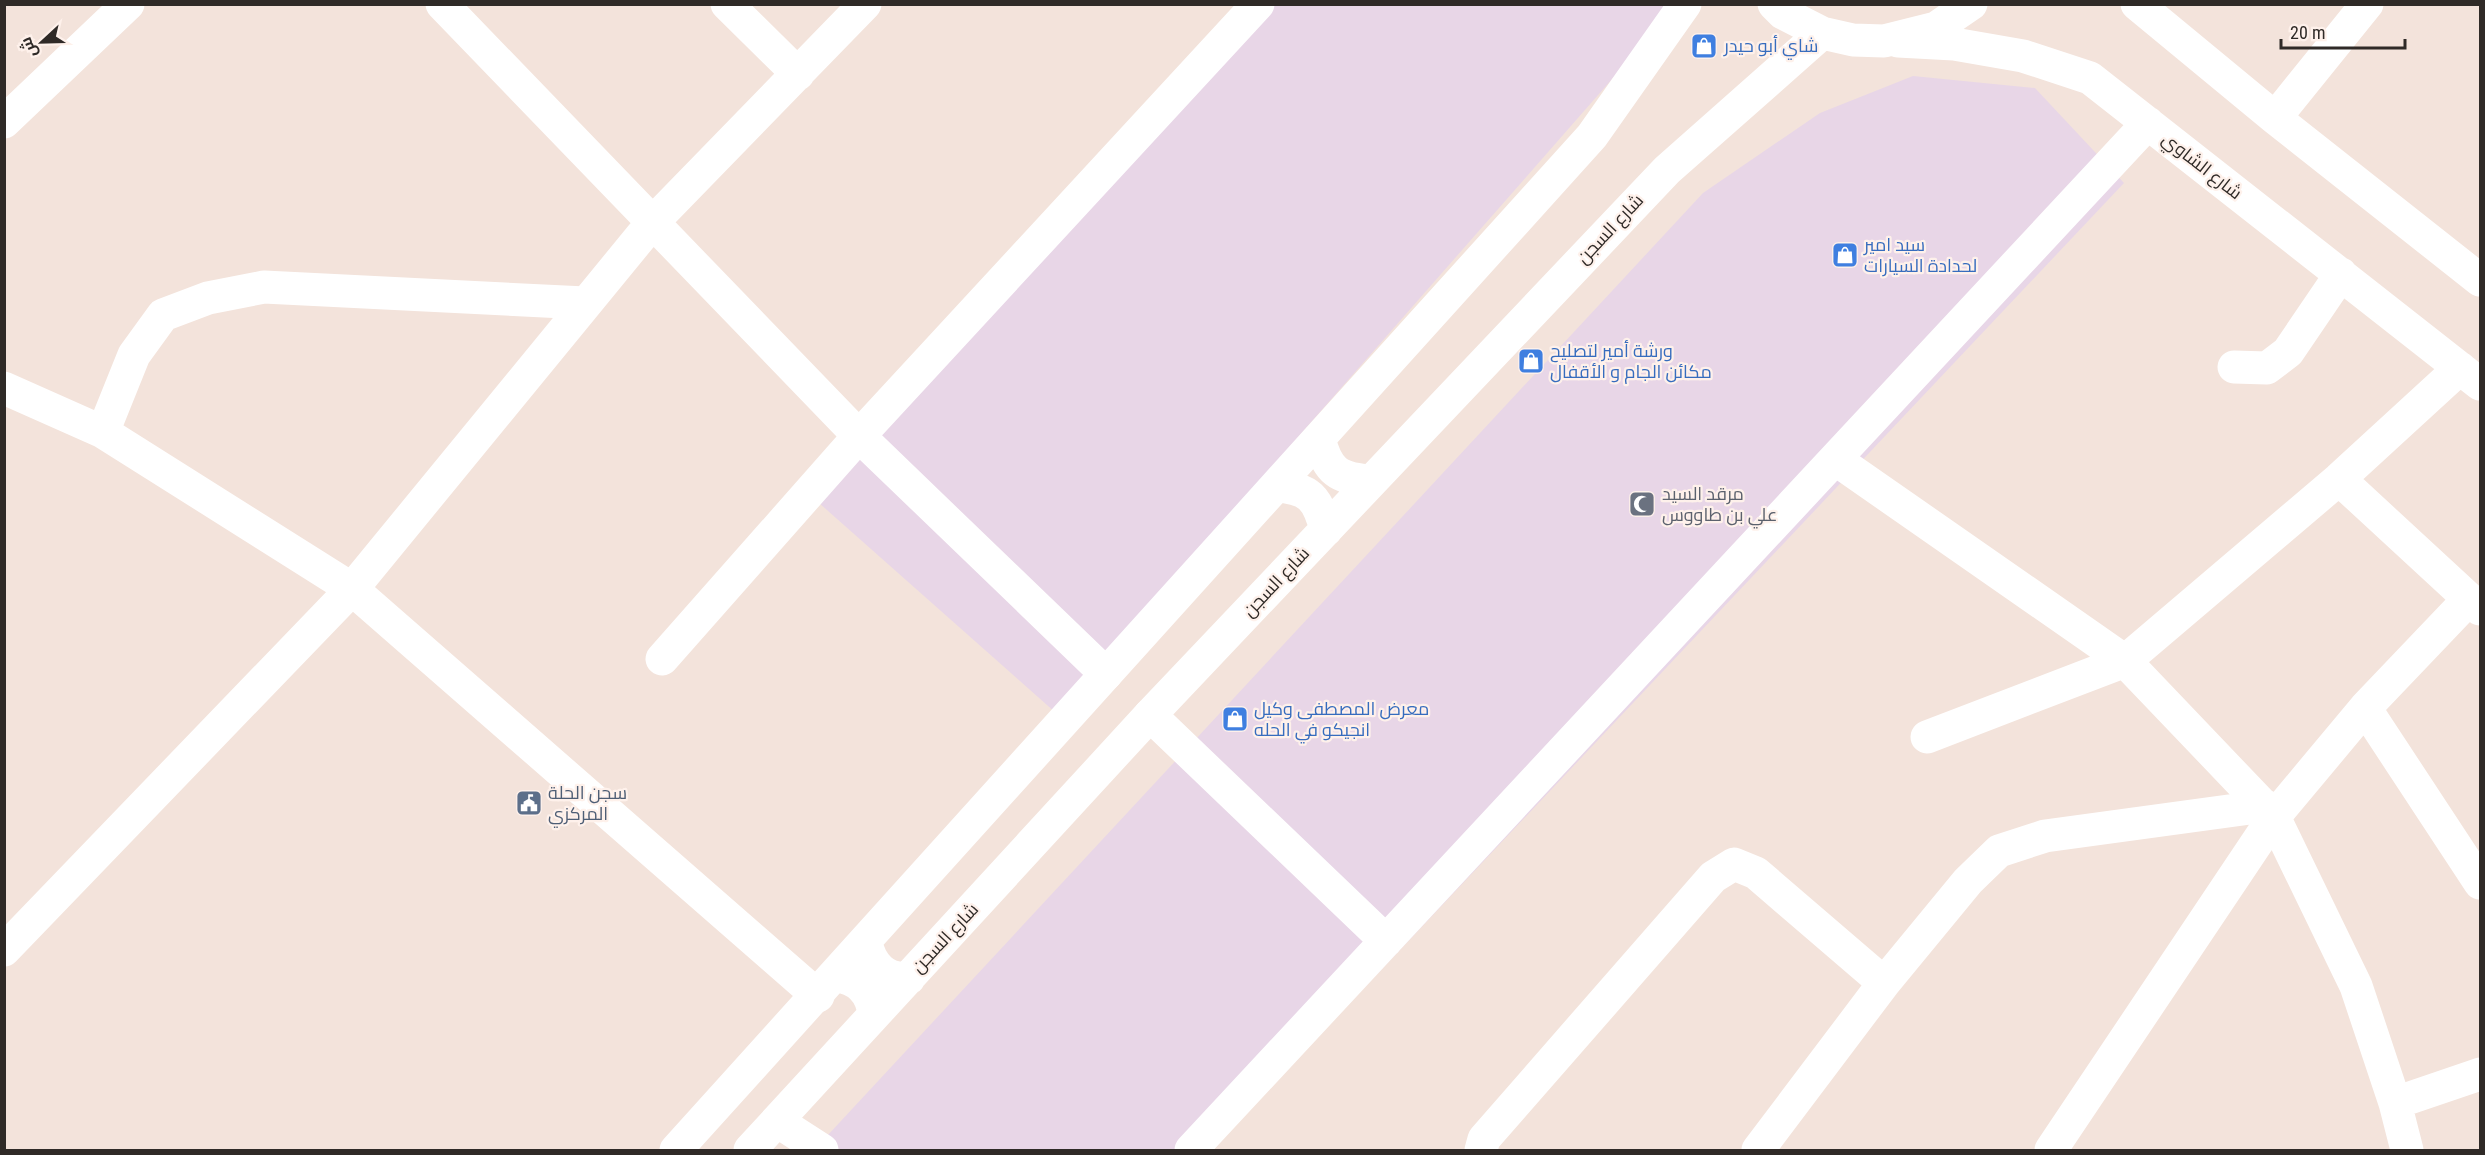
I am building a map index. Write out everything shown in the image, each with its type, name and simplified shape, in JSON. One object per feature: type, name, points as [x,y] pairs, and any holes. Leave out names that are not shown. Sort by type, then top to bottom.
[{"type":"street","points":[[4,122],[128,4]]},
{"type":"street","points":[[442,4],[859,436],[1106,674]]},
{"type":"street","points":[[727,4],[798,74]]},
{"type":"street","points":[[4,950],[352,589],[652,223],[866,4]]},
{"type":"street","points":[[662,659],[859,436],[1258,4]]},
{"type":"street","points":[[676,1150],[827,986],[1592,136],[1685,4]]},
{"type":"street","name":"شارع الشاوي","points":[[1774,4],[1783,13],[1822,33],[1852,40],[1954,44],[2023,56],[2090,78],[2470,376]]},
{"type":"street","points":[[1884,41],[1936,28],[1971,4]]},
{"type":"street","points":[[2137,4],[2275,118],[2481,280]]},
{"type":"street","points":[[2275,118],[2367,4]]},
{"type":"street","name":"شارع السجن","points":[[750,1150],[1150,715],[1667,170],[1822,33]]},
{"type":"street","points":[[1191,1150],[2148,123]]},
{"type":"street","points":[[2234,367],[2267,368],[2288,352],[2341,274]]},
{"type":"street","points":[[103,432],[134,355],[163,315],[208,298],[264,287],[585,303]]},
{"type":"street","points":[[1927,737],[2125,661],[2339,478],[2470,376]]},
{"type":"street","points":[[4,388],[103,432],[352,589],[827,986]]},
{"type":"street","points":[[1319,438],[1326,459],[1335,471],[1353,480],[1372,481]]},
{"type":"street","points":[[1835,459],[2125,661],[2269,812],[2356,986],[2395,1103],[2407,1150]]},
{"type":"street","points":[[2051,1150],[2269,812],[2365,708],[2475,604],[2339,478]]},
{"type":"street","points":[[1276,486],[1293,488],[1311,497],[1319,509],[1326,530]]},
{"type":"street","points":[[2365,708],[2481,883]]},
{"type":"street","points":[[1150,715],[1386,941]]},
{"type":"street","points":[[1758,1150],[1884,983],[1968,881],[1999,851],[2045,836],[2269,812]]},
{"type":"street","points":[[1481,1150],[1484,1138],[1713,877],[1734,864],[1756,873],[1884,983]]},
{"type":"street","points":[[866,942],[868,952],[880,970],[898,979],[909,978]]},
{"type":"street","points":[[827,986],[846,977],[863,988],[871,1001],[874,1015]]},
{"type":"street","points":[[2395,1103],[2481,1074]]},
{"type":"street","points":[[777,1122],[822,1150]]},
{"type":"shaded area","points":[[1269,5],[1677,5],[1056,713],[801,487]]},
{"type":"shaded area","points":[[1913,76],[2035,88],[2124,183],[1211,1150],[814,1150],[1703,193],[1820,113]]},
{"type":"place","name":"شاي أبو حيدر","points":[[1704,46]]},
{"type":"place","name":"سيد امير لحدادة السيارات","points":[[1845,255]]},
{"type":"place","name":"ورشة أمير لتصليح مكائن الجام و الأقفال","points":[[1531,361]]},
{"type":"place","name":"مرقد السيد علي بن طاووس","points":[[1642,504]]},
{"type":"place","name":"معرض المصطفى وكيل انجيكو في الحله","points":[[1235,719]]},
{"type":"place","name":"سجن الحلة المركزي","points":[[529,803]]}]
